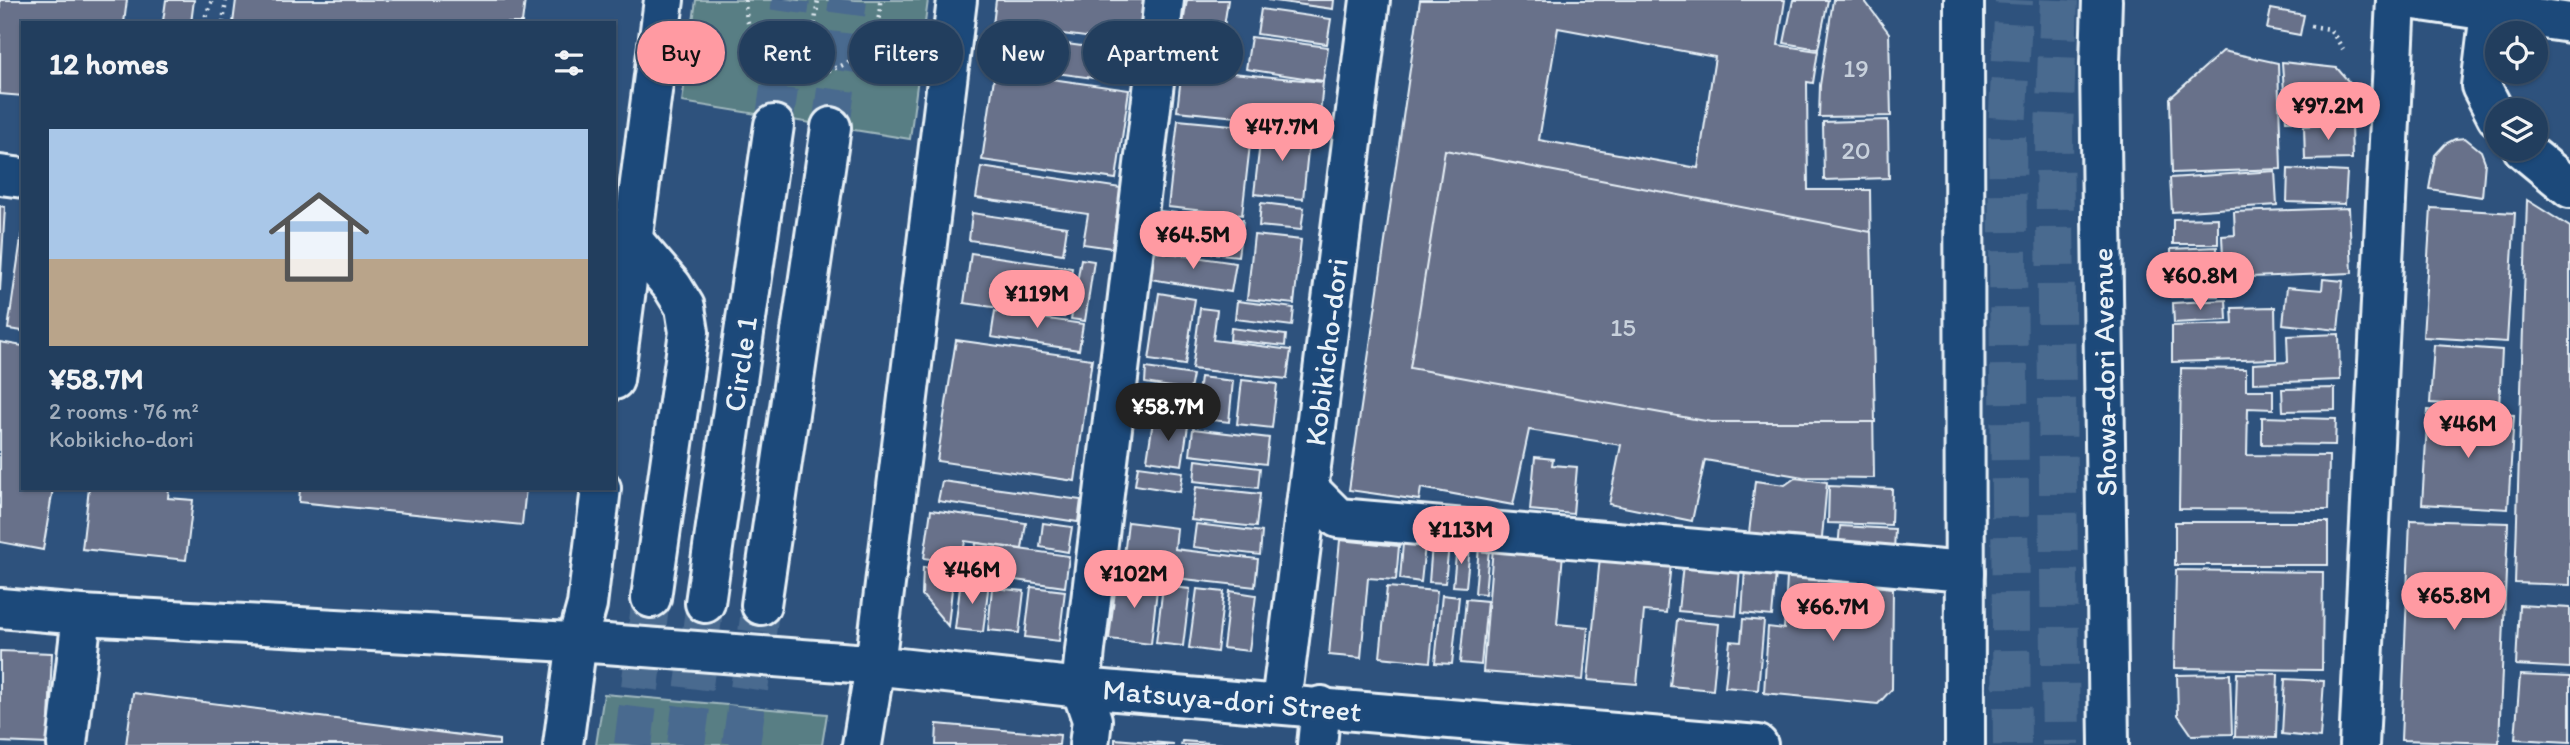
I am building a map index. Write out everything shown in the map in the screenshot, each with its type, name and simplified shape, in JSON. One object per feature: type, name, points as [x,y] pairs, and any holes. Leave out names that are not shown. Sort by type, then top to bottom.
[{"type":"main road","points":[[616,349],[623,242],[664,0]]},
{"type":"main road","points":[[862,745],[864,664],[957,0]]},
{"type":"main road","points":[[1089,745],[1092,720],[1082,688],[1164,0]]},
{"type":"main road","name":"Kobikicho-dori","points":[[1281,703],[1370,0]]},
{"type":"main road","points":[[1964,0],[1965,745]]},
{"type":"main road","name":"Showa-dori Avenue","points":[[2102,0],[2100,64],[2109,745]]},
{"type":"main road","points":[[2359,745],[2396,0]]},
{"type":"main road","points":[[2415,0],[2570,23]]},
{"type":"main road","points":[[2487,98],[2481,86],[2490,12]]},
{"type":"main road","name":"Circle 1","points":[[705,603],[774,124]]},
{"type":"main road","name":"Circle 1","points":[[761,605],[831,127]]},
{"type":"main road","points":[[2537,161],[2570,188]]},
{"type":"main road","points":[[0,175],[21,178]]},
{"type":"main road","points":[[623,242],[672,286],[685,307],[689,332],[651,598]]},
{"type":"main road","points":[[1309,489],[1338,518],[1965,572]]},
{"type":"main road","points":[[563,745],[591,642],[587,605],[601,490]]},
{"type":"main road","name":"Matsuya-dori Street","points":[[0,608],[82,615],[591,642],[864,664],[1082,688],[1321,706],[1520,734],[1734,744]]},
{"type":"main road","points":[[68,745],[82,615]]},
{"type":"main road","points":[[1317,745],[1321,706]]},
{"type":"path","points":[[204,21],[212,0]]},
{"type":"path","points":[[223,21],[226,0]]},
{"type":"path","points":[[745,0],[746,21]]},
{"type":"path","points":[[815,21],[818,0]]},
{"type":"path","points":[[835,69],[851,61],[867,45],[877,25],[880,0]]},
{"type":"path","points":[[2311,26],[2330,29],[2343,49]]},
{"type":"green space","points":[[696,0],[928,0],[925,21],[849,21],[849,84],[917,84],[910,139],[682,102],[684,84],[725,84],[725,21],[693,21]]},
{"type":"green space","points":[[604,694],[827,714],[822,745],[596,745]]},
{"type":"building","points":[[0,0],[127,0],[124,21],[21,21],[21,96],[0,94]]},
{"type":"building","points":[[166,0],[194,0],[191,21],[163,21]]},
{"type":"building","points":[[236,0],[525,0],[522,21],[233,21]]},
{"type":"building","points":[[996,0],[1145,0],[1142,21],[1083,21],[1083,37],[1069,35],[1069,21],[993,21]]},
{"type":"building","points":[[1187,0],[1228,0],[1225,21],[1183,21]]},
{"type":"building","points":[[1268,0],[1334,0],[1333,9]]},
{"type":"building","points":[[1420,0],[1785,0],[1778,45],[1818,51],[1813,83],[1807,82],[1808,190],[1870,190],[1874,478],[1803,477],[1705,460],[1692,521],[1609,504],[1621,445],[1529,430],[1513,505],[1421,488],[1419,500],[1349,490]],"holes":[[[1558,28],[1715,57],[1698,168],[1539,140]]]},
{"type":"building","points":[[1793,0],[1828,0],[1818,49],[1784,43]]},
{"type":"building","points":[[1833,0],[1864,0],[1889,33],[1891,116],[1819,117],[1820,85]]},
{"type":"building","points":[[1261,9],[1331,19],[1327,44],[1257,34]]},
{"type":"building","points":[[2271,9],[2304,15],[2300,35],[2267,29]]},
{"type":"building","points":[[1251,37],[1328,47],[1323,81],[1246,69]]},
{"type":"building","points":[[1069,44],[1083,46],[1083,77],[1069,75]]},
{"type":"building","points":[[2223,51],[2278,63],[2281,169],[2172,173],[2170,98]]},
{"type":"building","points":[[2282,62],[2337,68],[2354,88],[2355,119],[2286,121]]},
{"type":"building","points":[[1243,74],[1323,82],[1319,125],[1177,111],[1180,84],[1243,84]]},
{"type":"building","points":[[1069,81],[1129,90],[1116,179],[982,160],[993,84],[1069,84]]},
{"type":"building","points":[[1178,120],[1252,127],[1242,215],[1168,207]]},
{"type":"building","points":[[1888,120],[1889,178],[1824,180],[1823,122]]},
{"type":"building","points":[[2351,124],[2352,159],[2305,160],[2304,126]]},
{"type":"building","points":[[1262,126],[1310,131],[1303,199],[1254,194]]},
{"type":"building","points":[[2465,138],[2481,151],[2485,162],[2482,197],[2429,189],[2435,155],[2445,144]]},
{"type":"building","points":[[1445,150],[1871,232],[1875,422],[1711,422],[1410,368]]},
{"type":"building","points":[[981,167],[1121,188],[1112,248],[1083,244],[1088,214],[976,198]]},
{"type":"building","points":[[2288,169],[2347,172],[2345,204],[2287,202]]},
{"type":"building","points":[[2275,171],[2277,205],[2172,212],[2170,178]]},
{"type":"building","points":[[2527,200],[2570,227],[2570,585],[2515,583]]},
{"type":"building","points":[[1261,203],[1304,208],[1301,230],[1259,226]]},
{"type":"building","points":[[0,206],[5,207],[0,291]]},
{"type":"building","points":[[2349,208],[2352,273],[2224,278],[2222,236],[2235,235],[2234,212]]},
{"type":"building","points":[[2431,208],[2515,213],[2507,342],[2423,337]]},
{"type":"building","points":[[1160,211],[1243,220],[1238,256],[1156,247]]},
{"type":"building","points":[[972,213],[1067,227],[1063,254],[969,240]]},
{"type":"building","points":[[2218,218],[2218,244],[2173,244],[2173,219]]},
{"type":"building","points":[[1254,235],[1301,240],[1294,304],[1247,299]]},
{"type":"building","points":[[21,239],[21,331],[8,329]]},
{"type":"building","points":[[2217,247],[2218,296],[2171,297],[2171,249]]},
{"type":"building","points":[[1155,251],[1236,263],[1231,292],[1150,279]]},
{"type":"building","points":[[971,253],[1072,268],[1064,317],[964,303]]},
{"type":"building","points":[[1081,259],[1094,261],[1085,321],[1071,319]]},
{"type":"building","points":[[2323,279],[2343,281],[2338,330],[2283,324],[2287,287],[2322,290]]},
{"type":"building","points":[[1159,293],[1195,299],[1185,365],[1149,360]]},
{"type":"building","points":[[2226,300],[2227,320],[2174,323],[2173,303]]},
{"type":"building","points":[[1237,301],[1294,308],[1292,326],[1235,319]]},
{"type":"building","points":[[2275,307],[2276,359],[2172,362],[2172,326],[2233,324],[2232,308]]},
{"type":"building","points":[[1200,308],[1217,310],[1213,340],[1291,350],[1287,379],[1192,369]]},
{"type":"building","points":[[995,311],[1083,324],[1079,350],[991,337]]},
{"type":"building","points":[[1231,328],[1286,335],[1285,346],[1230,340]]},
{"type":"building","points":[[2339,334],[2340,380],[2253,383],[2253,364],[2288,362],[2287,336]]},
{"type":"building","points":[[956,340],[1092,359],[1075,481],[937,461]]},
{"type":"building","points":[[0,342],[21,346],[21,490],[53,490],[43,550],[0,542]]},
{"type":"building","points":[[2434,345],[2502,350],[2499,407],[2430,403]]},
{"type":"building","points":[[1146,368],[1193,375],[1190,390],[1145,383]]},
{"type":"building","points":[[2181,368],[2246,369],[2246,390],[2273,390],[2273,409],[2248,408],[2247,455],[2329,456],[2328,510],[2179,509]]},
{"type":"building","points":[[1200,377],[1233,381],[1229,422],[1195,418]]},
{"type":"building","points":[[1242,380],[1277,384],[1272,428],[1237,424]]},
{"type":"building","points":[[1143,388],[1192,395],[1188,418],[1140,410]]},
{"type":"building","points":[[2335,388],[2335,410],[2283,411],[2282,389]]},
{"type":"building","points":[[2428,410],[2514,415],[2508,509],[2422,504]]},
{"type":"building","points":[[2262,417],[2336,419],[2335,445],[2262,444]]},
{"type":"building","points":[[1153,421],[1188,426],[1182,465],[1147,460]]},
{"type":"building","points":[[1193,429],[1269,438],[1266,464],[1190,455]]},
{"type":"building","points":[[1535,457],[1553,459],[1552,465],[1577,467],[1573,514],[1530,510]]},
{"type":"building","points":[[1196,460],[1260,468],[1258,488],[1194,481]]},
{"type":"building","points":[[1138,466],[1183,472],[1180,492],[1135,485]]},
{"type":"building","points":[[1795,478],[1827,482],[1821,549],[1748,542],[1755,481],[1785,485]]},
{"type":"building","points":[[942,481],[1081,500],[1078,522],[938,501]]},
{"type":"building","points":[[1829,486],[1892,489],[1891,525],[1828,523]]},
{"type":"building","points":[[1196,487],[1260,494],[1256,527],[1191,520]]},
{"type":"building","points":[[89,490],[169,490],[168,498],[193,500],[186,560],[82,549]]},
{"type":"building","points":[[300,490],[526,490],[522,525],[299,502]]},
{"type":"building","points":[[931,510],[1026,523],[1022,549],[965,541],[961,564],[924,558]]},
{"type":"building","points":[[2410,520],[2508,523],[2499,743],[2401,740]]},
{"type":"building","points":[[1128,522],[1177,528],[1175,549],[1258,559],[1255,587],[1122,572]]},
{"type":"building","points":[[2175,522],[2328,522],[2328,565],[2175,565]]},
{"type":"building","points":[[1043,523],[1072,527],[1068,552],[1040,547]]},
{"type":"building","points":[[1196,524],[1262,532],[1260,555],[1193,547]]},
{"type":"building","points":[[1840,526],[1895,529],[1894,552],[1838,549]]},
{"type":"building","points":[[1340,540],[1399,546],[1396,580],[1368,578],[1361,658],[1329,655]]},
{"type":"building","points":[[976,543],[1069,556],[1065,587],[972,574]]},
{"type":"building","points":[[1403,543],[1425,545],[1421,582],[1400,579]]},
{"type":"building","points":[[1432,544],[1449,545],[1445,583],[1429,582]]},
{"type":"building","points":[[1457,545],[1470,547],[1466,587],[1453,586]]},
{"type":"building","points":[[1479,547],[1489,549],[1485,594],[1475,593]]},
{"type":"building","points":[[1493,547],[1563,553],[1557,624],[1588,627],[1583,680],[1483,672]]},
{"type":"building","points":[[1600,557],[1671,563],[1666,613],[1644,611],[1637,684],[1588,680]]},
{"type":"building","points":[[1683,564],[1740,569],[1736,616],[1678,611]]},
{"type":"building","points":[[923,567],[954,571],[948,626],[922,595]]},
{"type":"building","points":[[1745,570],[1776,573],[1772,616],[1742,613]]},
{"type":"building","points":[[2176,570],[2323,572],[2322,670],[2174,668]]},
{"type":"building","points":[[1117,575],[1158,580],[1151,644],[1109,639]]},
{"type":"building","points":[[1787,577],[1893,588],[1892,689],[1878,704],[1764,693],[1768,627],[1784,629]]},
{"type":"building","points":[[961,579],[989,582],[983,632],[955,629]]},
{"type":"building","points":[[1163,586],[1190,589],[1183,646],[1156,643]]},
{"type":"building","points":[[1031,587],[1065,591],[1059,641],[1025,637]]},
{"type":"building","points":[[1387,587],[1437,591],[1430,662],[1380,657]]},
{"type":"building","points":[[992,588],[1024,591],[1019,633],[988,630]]},
{"type":"building","points":[[1197,589],[1224,592],[1217,652],[1189,648]]},
{"type":"building","points":[[1230,591],[1256,595],[1249,651],[1223,648]]},
{"type":"building","points":[[1442,595],[1459,597],[1452,664],[1435,663]]},
{"type":"building","points":[[1466,599],[1487,601],[1481,665],[1460,663]]},
{"type":"building","points":[[2519,605],[2570,608],[2570,668],[2516,665]]},
{"type":"building","points":[[1743,619],[1764,621],[1758,690],[1725,687],[1730,641],[1741,642]]},
{"type":"building","points":[[1677,620],[1719,624],[1713,690],[1670,686]]},
{"type":"building","points":[[0,651],[52,653],[48,744],[0,742]]},
{"type":"building","points":[[2237,673],[2278,674],[2276,738],[2235,737]]},
{"type":"building","points":[[2230,674],[2232,734],[2192,735],[2178,715],[2177,675]]},
{"type":"building","points":[[2520,675],[2570,677],[2570,742],[2515,739]]},
{"type":"building","points":[[2285,679],[2324,681],[2320,738],[2282,734]]},
{"type":"building","points":[[133,693],[499,740],[499,745],[126,745]]},
{"type":"building","points":[[937,724],[1060,735],[1059,745],[936,745]]},
{"type":"building","points":[[1115,739],[1173,744],[1173,745],[1115,745]]},
{"type":"building","points":[[1182,741],[1238,745],[1181,745]]},
{"type":"tunnel","points":[[774,125],[791,0]]},
{"type":"tunnel","points":[[831,127],[848,0]]},
{"type":"tunnel","points":[[2012,745],[2007,130],[2014,0]]},
{"type":"tunnel","points":[[2059,0],[2054,132],[2061,745]]},
{"type":"tunnel","points":[[633,745],[651,598]]},
{"type":"tunnel","points":[[686,745],[705,603]]},
{"type":"tunnel","points":[[741,745],[761,605]]}]
